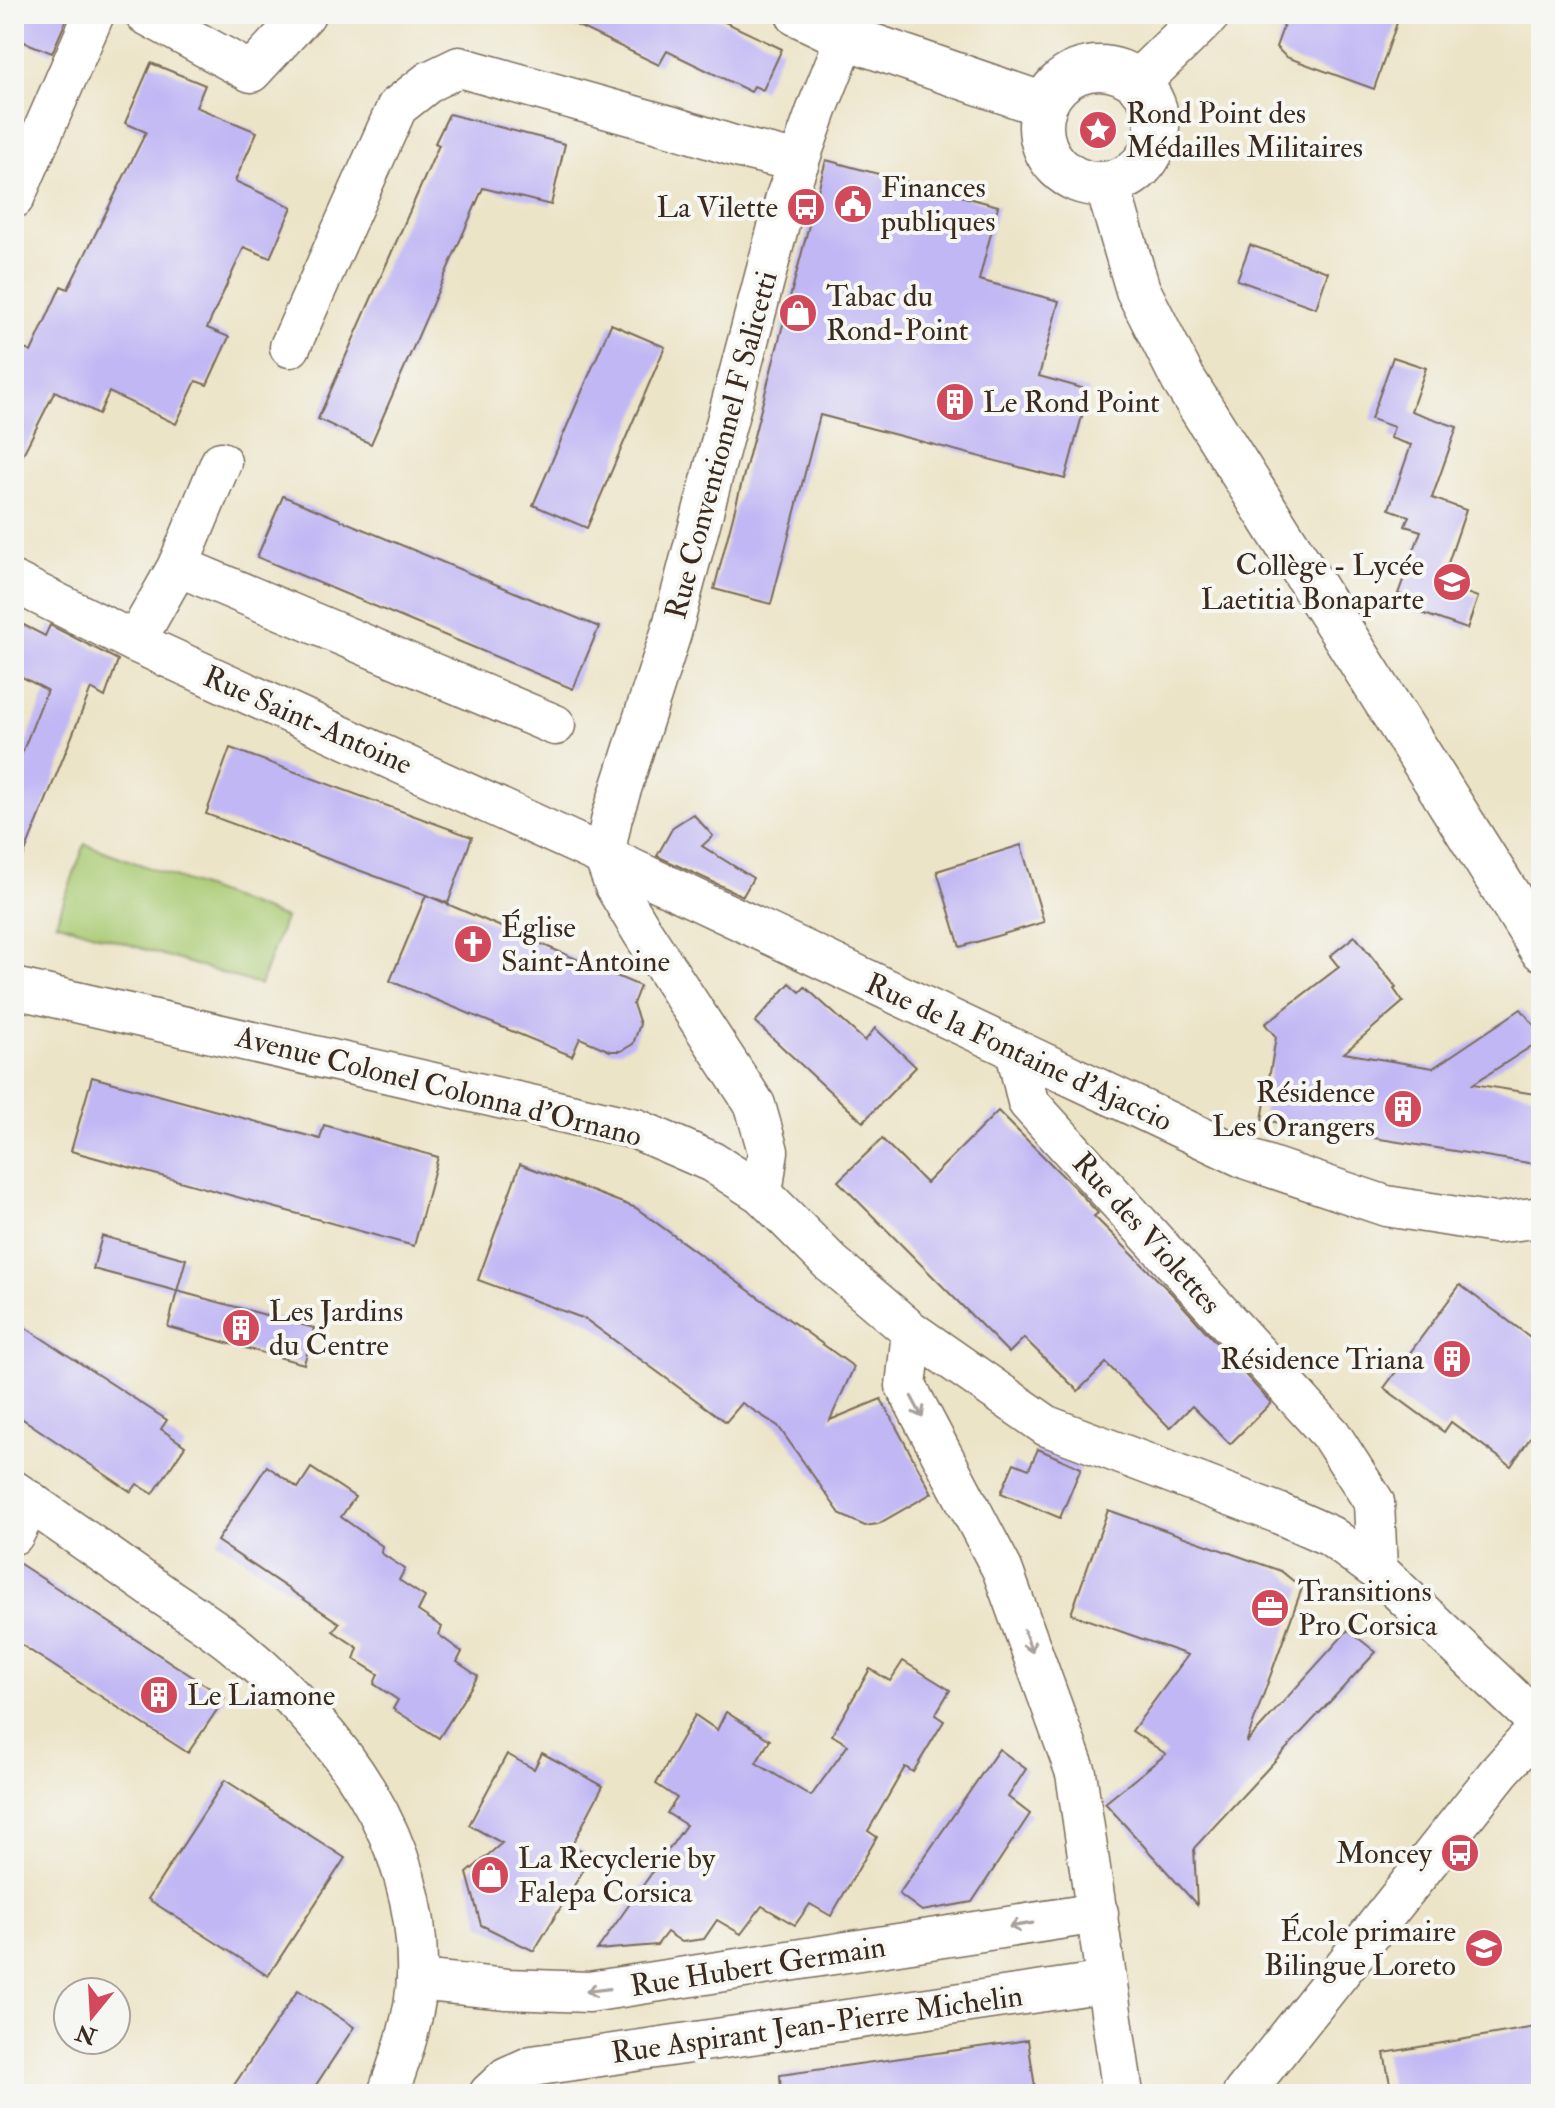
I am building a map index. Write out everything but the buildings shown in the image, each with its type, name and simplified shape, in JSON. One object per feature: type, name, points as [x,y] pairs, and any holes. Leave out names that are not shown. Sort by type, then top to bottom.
[{"type":"main road","points":[[798,14],[846,37],[1044,105]]},
{"type":"main road","points":[[1138,82],[1208,14]]},
{"type":"main road","points":[[1093,68],[1110,68],[1138,82],[1150,97],[1157,115],[1155,144],[1141,168],[1125,179],[1107,184],[1087,184],[1068,176],[1052,163],[1043,145],[1040,125],[1051,91],[1063,79],[1093,68]]},
{"type":"main road","points":[[1107,184],[1138,290],[1183,379],[1541,948]]},
{"type":"street","points":[[14,198],[94,14]]},
{"type":"street","points":[[145,14],[251,72],[305,14]]},
{"type":"street","name":"Rue Conventionnel F Salicetti","points":[[604,856],[612,817],[671,633],[786,197],[846,37]]},
{"type":"street","points":[[290,347],[397,107],[430,81],[459,67],[799,162]]},
{"type":"street","points":[[135,642],[178,566],[221,462]]},
{"type":"street","points":[[178,566],[555,725]]},
{"type":"street","name":"Rue Saint-Antoine","points":[[14,582],[135,642],[604,856]]},
{"type":"street","points":[[604,856],[615,886],[643,933],[755,1105],[768,1151],[762,1194]]},
{"type":"street","name":"Rue de la Fontaine d'Ajaccio","points":[[604,856],[1247,1159],[1386,1206],[1495,1223],[1541,1217]]},
{"type":"street","name":"Avenue Colonel Colonna d'Ornano","points":[[14,988],[636,1129],[712,1162],[762,1194],[831,1263],[912,1332],[1047,1426],[1330,1536],[1377,1570],[1541,1725]]},
{"type":"street","name":"Rue des Violettes","points":[[1016,1051],[1028,1102],[1331,1435],[1374,1502],[1377,1570]]},
{"type":"street","points":[[912,1332],[906,1386],[1002,1569],[1076,1773],[1123,2094]]},
{"type":"street","points":[[20,1509],[237,1647],[305,1710],[342,1753],[369,1792],[393,1839],[416,1931],[417,1980],[404,2050],[388,2094]]},
{"type":"street","points":[[1243,2094],[1486,1788],[1541,1725]]},
{"type":"street","name":"Rue Hubert Germain","points":[[417,1980],[507,1989],[589,1992],[1098,1913]]},
{"type":"street","name":"Rue Aspirant Jean-Pierre Michelin","points":[[489,2094],[507,2077],[532,2066],[1106,1982]]},
{"type":"green space","points":[[85,844],[285,918],[260,985],[56,922]]},
{"type":"place","name":"Rond Point des Médailles Militaires","points":[[1098,130]]},
{"type":"place","name":"Finances publiques","points":[[853,204]]},
{"type":"place","name":"La Vilette","points":[[806,207]]},
{"type":"place","name":"Tabac du Rond-Point","points":[[798,313]]},
{"type":"place","name":"Le Rond Point","points":[[955,402]]},
{"type":"place","name":"Collège - Lycée Laetitia Bonaparte","points":[[1452,582]]},
{"type":"place","name":"Église Saint-Antoine","points":[[473,944]]},
{"type":"place","name":"Résidence Les Orangers","points":[[1403,1109]]},
{"type":"place","name":"Les Jardins du Centre","points":[[241,1328]]},
{"type":"place","name":"Résidence Triana","points":[[1452,1359]]},
{"type":"place","name":"Transitions Pro Corsica","points":[[1270,1608]]},
{"type":"place","name":"Le Liamone","points":[[159,1695]]},
{"type":"place","name":"Moncey","points":[[1460,1853]]},
{"type":"place","name":"La Recyclerie by Falepa Corsica","points":[[490,1875]]},
{"type":"place","name":"École primaire Bilingue Loreto","points":[[1484,1948]]}]
